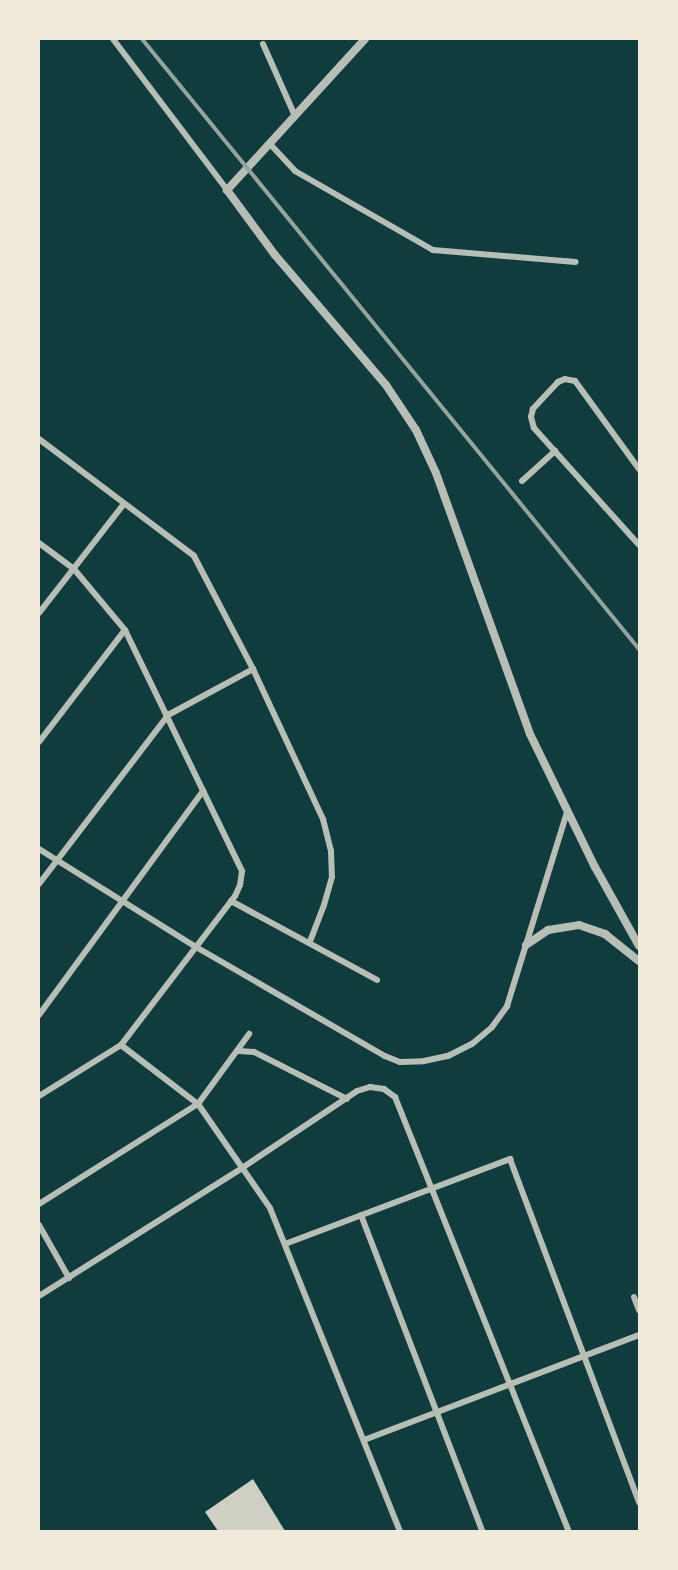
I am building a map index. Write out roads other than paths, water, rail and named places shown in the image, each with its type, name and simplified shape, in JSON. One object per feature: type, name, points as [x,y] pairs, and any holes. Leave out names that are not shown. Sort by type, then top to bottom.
[{"type":"street","points":[[113,39],[275,255],[386,385],[416,430],[436,473],[530,734],[567,812],[639,946]]},
{"type":"street","points":[[227,190],[365,39]]},
{"type":"street","points":[[263,44],[295,116]]},
{"type":"street","points":[[270,144],[295,171],[433,250],[575,262]]},
{"type":"street","points":[[639,469],[579,385],[570,379],[558,382],[531,412],[532,425],[639,545]]},
{"type":"street","points":[[39,440],[194,556],[253,669],[323,819],[332,851],[332,877],[309,942]]},
{"type":"street","points":[[522,481],[555,451]]},
{"type":"street","points":[[39,613],[124,504]]},
{"type":"street","points":[[39,543],[74,568],[125,630],[240,863],[240,885],[231,901],[121,1045],[39,1096]]},
{"type":"street","points":[[39,742],[125,630]]},
{"type":"street","points":[[39,884],[168,714],[253,669]]},
{"type":"street","points":[[39,1015],[203,791]]},
{"type":"street","points":[[39,849],[196,947],[385,1056],[412,1062],[436,1059],[472,1044],[492,1027],[512,995],[567,812]]},
{"type":"street","points":[[231,901],[377,980]]},
{"type":"street","points":[[526,945],[548,930],[579,925],[605,934],[639,961]]},
{"type":"street","points":[[39,1204],[198,1104],[239,1051],[249,1034]]},
{"type":"street","points":[[121,1045],[198,1104],[270,1208],[400,1531]]},
{"type":"street","points":[[239,1051],[254,1052],[347,1099]]},
{"type":"street","points":[[39,1296],[242,1168],[357,1091],[370,1087],[384,1089],[395,1097],[569,1531]]},
{"type":"street","points":[[285,1244],[510,1159],[639,1503]]},
{"type":"street","points":[[361,1215],[482,1531]]},
{"type":"street","points":[[39,1225],[69,1278]]},
{"type":"street","points":[[634,1297],[639,1310]]},
{"type":"street","points":[[364,1440],[639,1335]]},
{"type":"railway","points":[[142,39],[639,649]]}]
